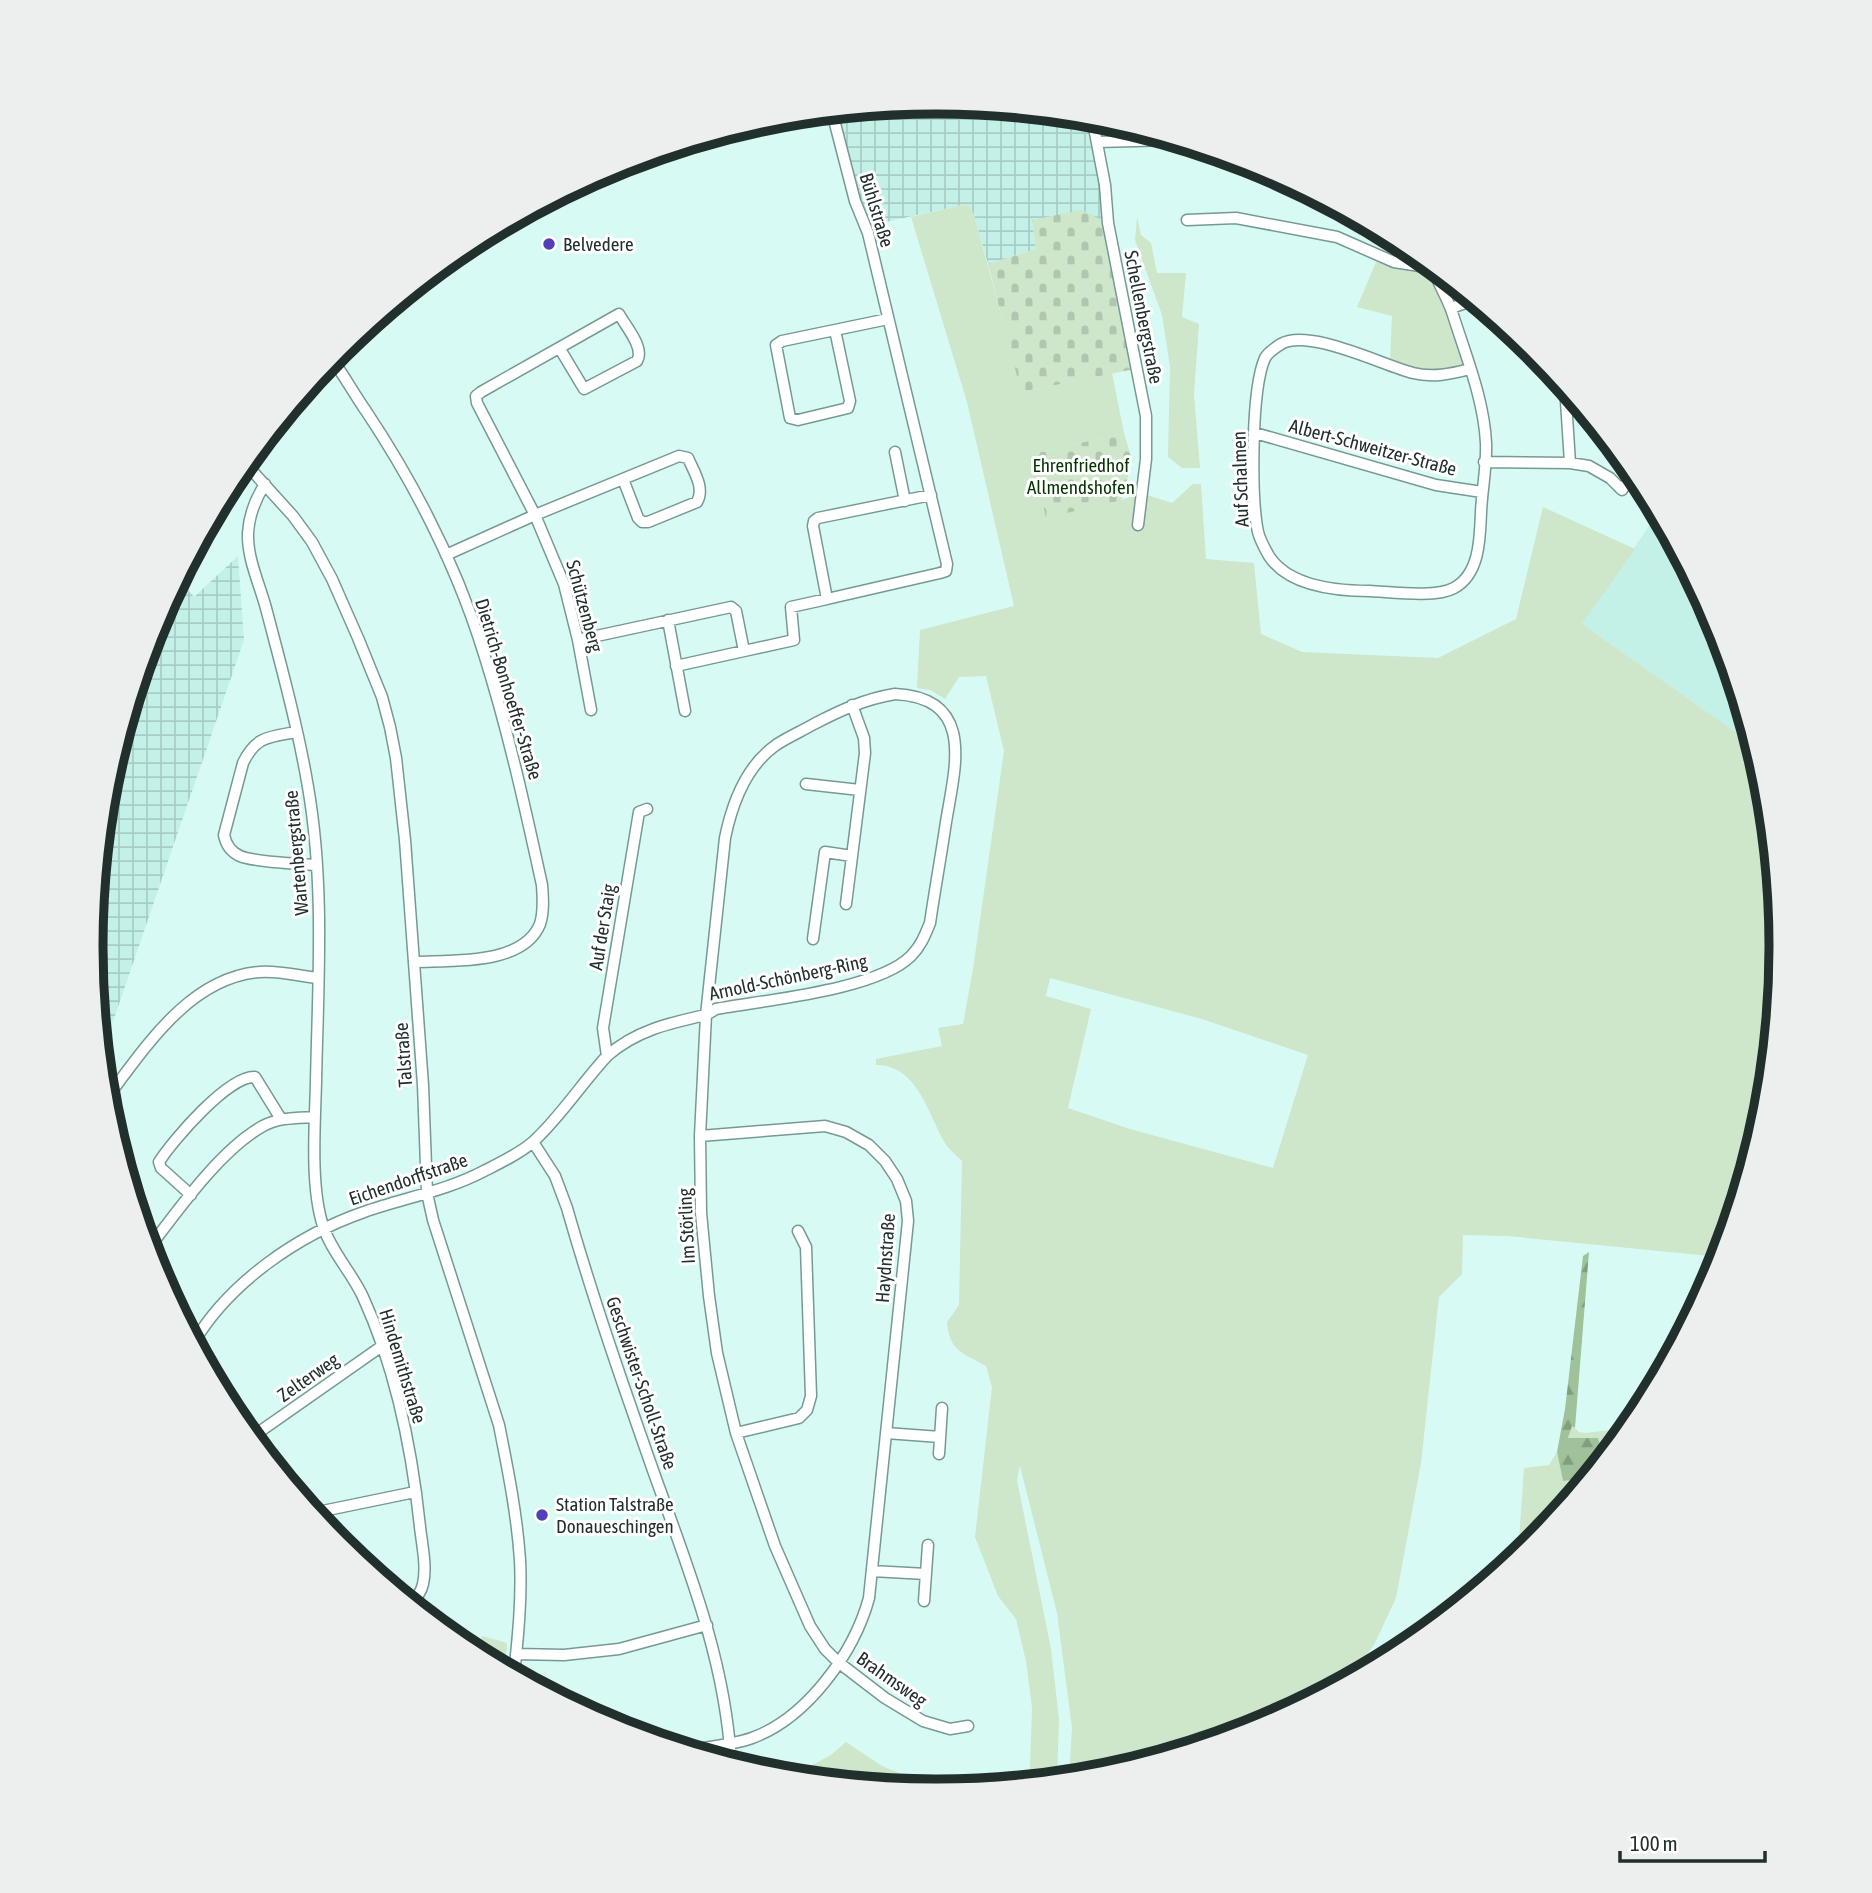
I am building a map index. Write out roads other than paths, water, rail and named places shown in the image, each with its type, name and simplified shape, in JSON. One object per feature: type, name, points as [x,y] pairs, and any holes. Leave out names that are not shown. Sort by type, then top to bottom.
[{"type":"street","name":"Bühlstraße","points":[[744,651],[794,640],[790,611],[795,605],[946,572],[947,564],[868,233],[855,201],[834,120]]},
{"type":"street","name":"Schellenbergstraße","points":[[1094,129],[1108,223],[1146,416],[1146,459],[1139,525]]},
{"type":"street","points":[[1097,142],[1146,141]]},
{"type":"street","points":[[1187,220],[1236,218],[1337,237],[1394,262],[1413,264]]},
{"type":"street","name":"Auf Schalmen","points":[[1441,284],[1470,369],[1486,444],[1480,535],[1473,567],[1465,581],[1451,590],[1431,593],[1357,591],[1315,585],[1281,569],[1270,557],[1259,535],[1255,511],[1255,433],[1265,360],[1269,352],[1283,342],[1310,341],[1414,373],[1446,375],[1470,369]]},
{"type":"street","points":[[1451,308],[1464,303]]},
{"type":"street","points":[[619,314],[640,356],[637,361],[584,389],[560,349],[619,314]]},
{"type":"street","points":[[835,330],[850,401],[848,408],[798,420],[790,418],[776,345],[782,341],[888,318]]},
{"type":"street","name":"Schützenberg","points":[[560,349],[476,396],[536,515],[564,584],[591,709]]},
{"type":"street","name":"Dietrich-Bonhoeffer-Straße","points":[[338,368],[416,492],[446,555],[484,651],[511,745],[542,885],[540,923],[531,939],[517,948],[476,959],[414,962]]},
{"type":"street","points":[[1566,402],[1570,463]]},
{"type":"street","name":"Albert-Schweitzer-Straße","points":[[1255,433],[1436,485],[1482,492]]},
{"type":"street","points":[[895,452],[905,501]]},
{"type":"street","points":[[446,555],[536,515],[623,479],[684,456],[688,458],[701,489],[701,496],[697,502],[642,522],[623,479]]},
{"type":"street","points":[[1484,463],[1570,463],[1589,467],[1610,478],[1622,490],[1627,482]]},
{"type":"street","name":"Talstraße","points":[[253,472],[293,516],[312,542],[332,579],[382,697],[396,758],[423,1085],[427,1193],[433,1220],[499,1425],[517,1525],[520,1562],[521,1592],[515,1665]]},
{"type":"street","name":"Wartenbergstraße","points":[[265,484],[253,512],[248,533],[249,547],[267,609],[308,788],[320,902],[316,1118],[317,1197],[324,1228]]},
{"type":"street","points":[[827,598],[814,521],[931,495]]},
{"type":"street","points":[[578,640],[731,607],[736,611],[744,651],[676,666]]},
{"type":"street","points":[[668,620],[685,710]]},
{"type":"street","name":"Arnold-Schönberg-Ring","points":[[895,694],[927,699],[949,722],[957,754],[930,923],[922,943],[911,957],[892,970],[869,979],[847,986],[716,1009],[706,1015],[731,811],[744,783],[775,745],[852,705],[870,698],[895,694]]},
{"type":"street","points":[[846,904],[865,753],[864,738],[852,705]]},
{"type":"street","points":[[296,732],[262,739],[248,753],[230,811],[226,842],[231,850],[242,857],[317,865]]},
{"type":"street","points":[[806,784],[860,790]]},
{"type":"street","name":"Auf der Staig","points":[[607,1056],[603,1028],[639,812],[647,809]]},
{"type":"street","points":[[813,939],[825,852],[852,856]]},
{"type":"street","points":[[115,1087],[179,1011],[225,979],[260,972],[318,978]]},
{"type":"street","name":"Eichendorffstraße","points":[[199,1333],[226,1299],[251,1275],[324,1228],[363,1212],[457,1184],[485,1171],[533,1142],[607,1056],[621,1044],[665,1024],[706,1015]]},
{"type":"street","name":"Im Störling","points":[[706,1015],[700,1136],[701,1213],[717,1353],[736,1433],[775,1546],[810,1626],[825,1649],[838,1662]]},
{"type":"street","points":[[191,1195],[161,1168],[159,1162],[200,1111],[243,1080],[255,1077],[281,1119]]},
{"type":"street","points":[[157,1238],[211,1171],[262,1126],[281,1119],[316,1118]]},
{"type":"street","name":"Haydnstraße","points":[[700,1136],[825,1126],[846,1132],[869,1145],[886,1161],[906,1200],[908,1221],[869,1598],[863,1620],[855,1639],[816,1693],[794,1713],[753,1738],[708,1747]]},
{"type":"street","name":"Geschwister-Scholl-Straße","points":[[533,1142],[555,1176],[567,1208],[631,1409],[707,1625],[721,1685],[730,1753]]},
{"type":"street","name":"Hindemithstraße","points":[[324,1228],[362,1296],[382,1346],[401,1409],[425,1571],[423,1587],[417,1598]]},
{"type":"street","points":[[736,1433],[799,1418],[807,1410],[811,1396],[806,1247],[798,1231]]},
{"type":"street","name":"Zelterweg","points":[[260,1432],[382,1346]]},
{"type":"street","points":[[939,1454],[943,1408]]},
{"type":"street","points":[[886,1433],[940,1437]]},
{"type":"street","points":[[324,1511],[415,1492]]},
{"type":"street","points":[[924,1601],[928,1545]]},
{"type":"street","points":[[872,1571],[926,1574]]},
{"type":"street","points":[[516,1654],[564,1655],[619,1649],[707,1625]]},
{"type":"street","name":"Brahmsweg","points":[[838,1662],[885,1698],[923,1721],[950,1729],[968,1726]]},
{"type":"place","name":"Belvedere","points":[[549,244]]},
{"type":"place","name":"Station Talstraße Donaueschingen","points":[[542,1515]]},
{"type":"park label","name":"Ehrenfriedhof Allmendshofen","points":[[1081,476]]}]
